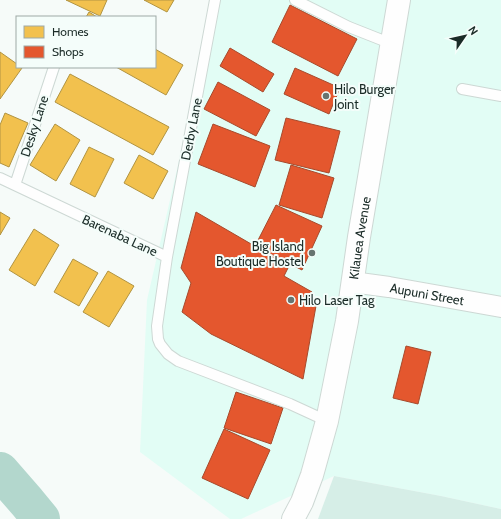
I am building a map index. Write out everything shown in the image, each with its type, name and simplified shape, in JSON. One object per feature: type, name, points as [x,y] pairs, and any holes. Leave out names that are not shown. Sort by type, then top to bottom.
[{"type":"street","name":"Kilauea Avenue","points":[[293,519],[302,502],[312,475],[327,421],[347,321],[352,282],[399,0]]},
{"type":"street","name":"Aupuni Street","points":[[352,282],[501,306]]},
{"type":"lane","name":"Derby Lane","points":[[166,257],[215,0]]},
{"type":"lane","points":[[294,0],[349,27],[392,44]]},
{"type":"lane","name":"Desky Lane","points":[[15,185],[54,68]]},
{"type":"lane","points":[[462,89],[501,96]]},
{"type":"lane","name":"Barenaba Lane","points":[[0,178],[166,257],[156,326],[160,344],[168,354],[178,361],[290,404],[327,421]]},
{"type":"shaded area","points":[[216,0],[501,0],[501,509],[334,476],[241,519],[230,519],[140,452],[147,300]]},
{"type":"shaded area","points":[[334,476],[501,509],[501,519],[318,519]]},
{"type":"building: Homes","points":[[66,0],[107,0],[100,16]]},
{"type":"building: Homes","points":[[144,0],[174,0],[167,12]]},
{"type":"building: Homes","points":[[89,12],[95,16],[87,16]]},
{"type":"building: Homes","points":[[156,50],[183,65],[166,95],[118,68],[156,68]]},
{"type":"building: Homes","points":[[0,52],[16,63],[16,68],[22,68],[0,99]]},
{"type":"building: Homes","points":[[70,74],[169,127],[153,155],[55,102]]},
{"type":"building: Homes","points":[[5,113],[28,123],[9,167],[0,163],[0,125]]},
{"type":"building: Homes","points":[[55,124],[80,140],[56,181],[30,165]]},
{"type":"building: Homes","points":[[89,147],[114,159],[95,197],[70,184]]},
{"type":"building: Homes","points":[[139,155],[168,171],[153,199],[124,183]]},
{"type":"building: Homes","points":[[0,212],[10,218],[0,235]]},
{"type":"building: Homes","points":[[34,229],[59,245],[35,286],[9,270]]},
{"type":"building: Homes","points":[[73,259],[98,273],[79,306],[54,292]]},
{"type":"building: Homes","points":[[108,271],[134,286],[109,327],[83,312]]},
{"type":"building: Shops","points":[[290,5],[357,39],[338,76],[272,42]]},
{"type":"building: Shops","points":[[230,48],[274,74],[263,92],[220,66]]},
{"type":"building: Shops","points":[[295,68],[340,88],[329,114],[284,94]]},
{"type":"building: Shops","points":[[218,82],[270,110],[256,136],[204,109]]},
{"type":"building: Shops","points":[[286,118],[340,131],[329,173],[275,160]]},
{"type":"building: Shops","points":[[213,124],[270,146],[255,187],[198,164]]},
{"type":"building: Shops","points":[[291,165],[334,178],[322,218],[279,205]]},
{"type":"building: Shops","points":[[276,205],[322,226],[302,270],[255,246]]},
{"type":"building: Shops","points":[[196,212],[289,266],[284,276],[312,292],[307,303],[316,306],[303,379],[211,334],[182,312],[191,283],[181,268]]},
{"type":"building: Shops","points":[[406,346],[431,352],[418,404],[393,398]]},
{"type":"building: Shops","points":[[236,392],[283,408],[271,444],[224,428]]},
{"type":"building: Shops","points":[[224,429],[270,450],[248,499],[202,478]]},
{"type":"waterway","points":[[0,471],[41,519]]},
{"type":"place","name":"Hilo Burger Joint","points":[[326,96]]},
{"type":"place","name":"Big Island Boutique Hostel","points":[[312,253]]},
{"type":"place","name":"Hilo Laser Tag","points":[[291,300]]}]
